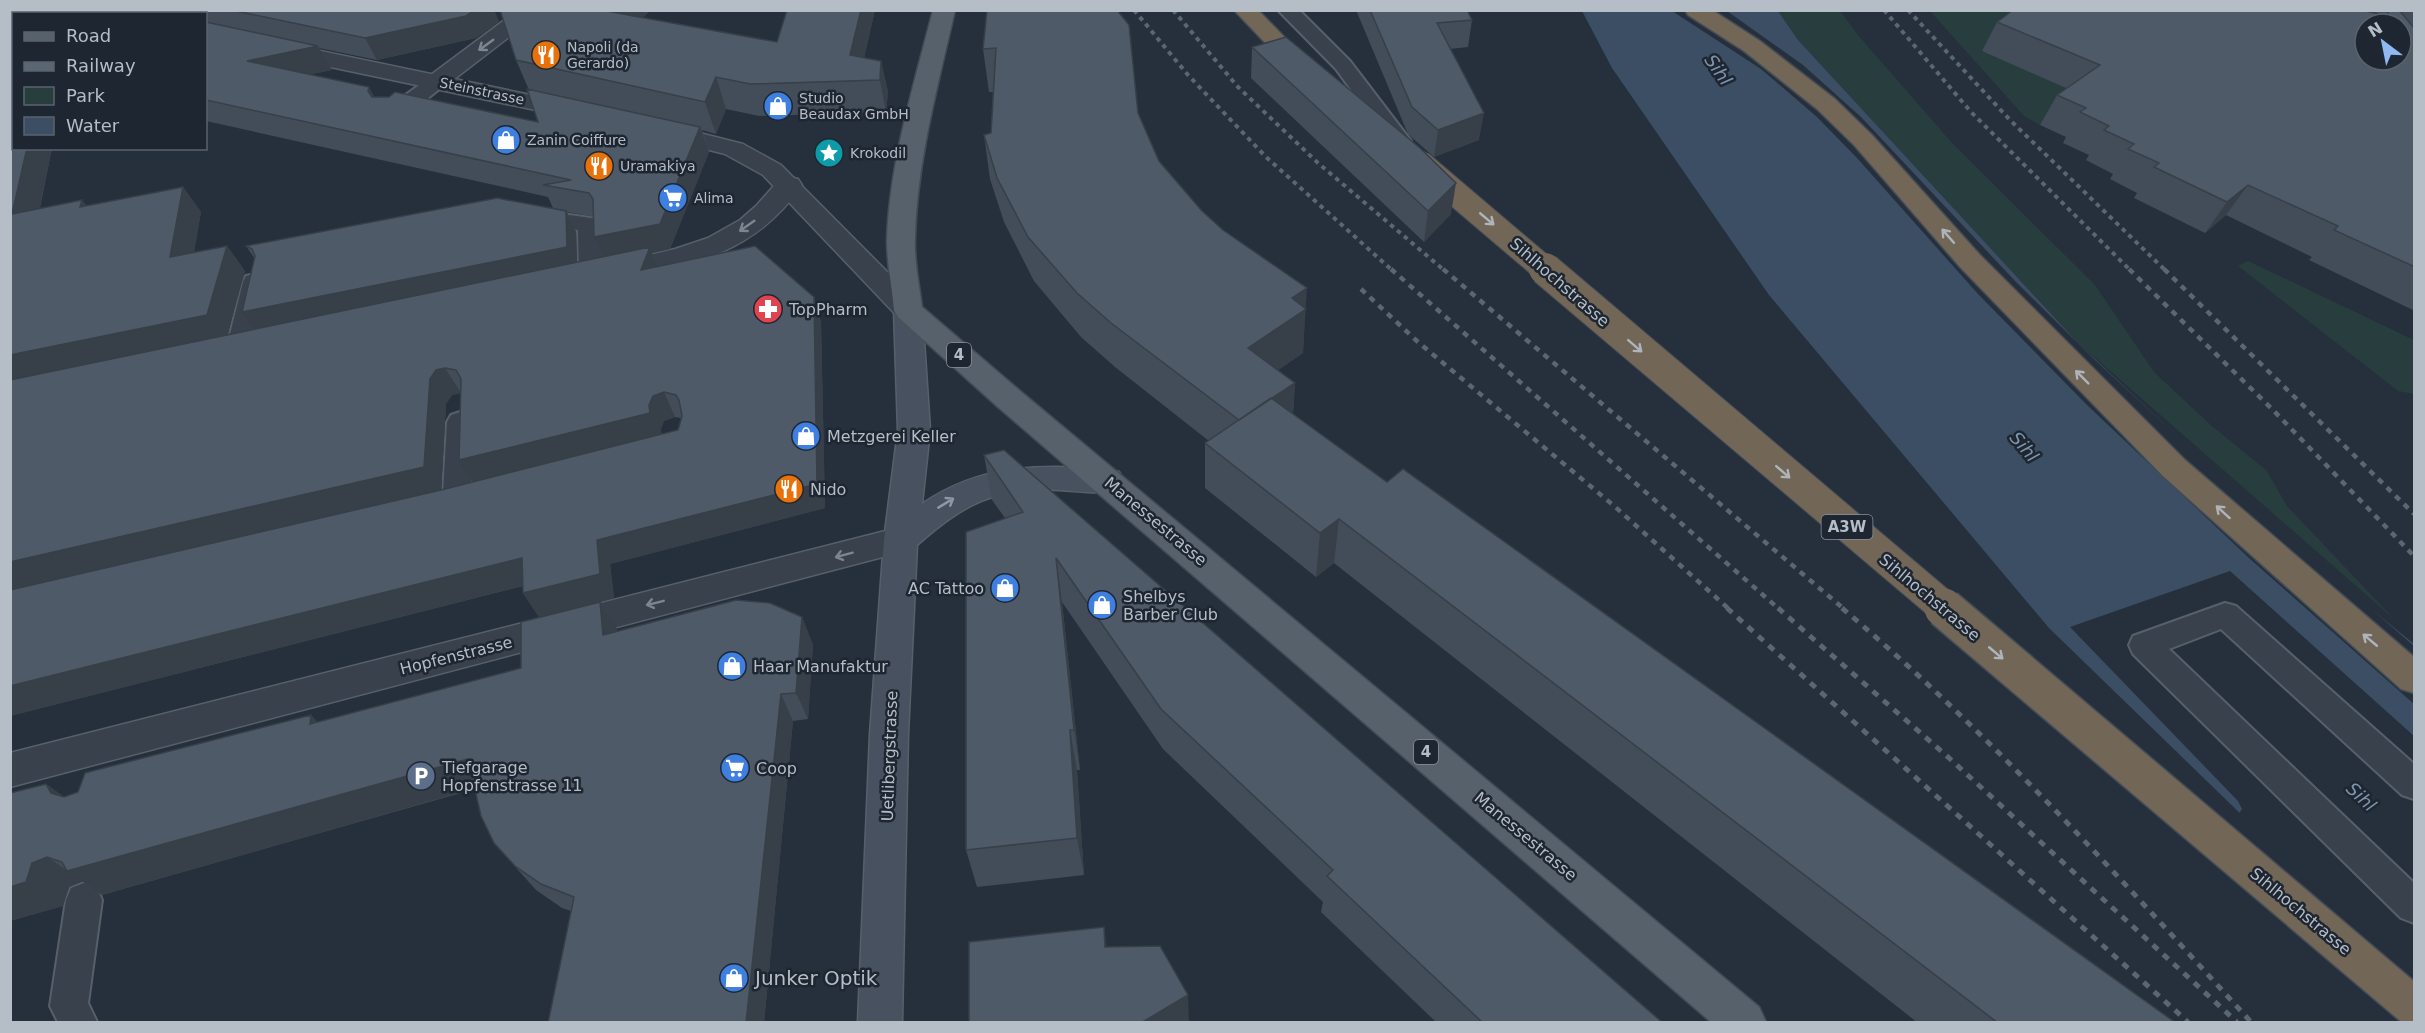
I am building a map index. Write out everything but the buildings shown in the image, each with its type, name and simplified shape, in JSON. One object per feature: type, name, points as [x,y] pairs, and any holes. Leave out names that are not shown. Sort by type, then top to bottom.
[{"type":"highway","name":"Sihlhochstrasse","points":[[1245,10],[1281,46],[2415,1007]]},
{"type":"highway","points":[[1696,10],[1752,46],[1826,104],[1863,140],[1970,261],[2174,468],[2341,616],[2415,678]]},
{"type":"main road","points":[[908,310],[901,239],[903,219],[917,128],[944,10]]},
{"type":"main road","name":"Manessestrasse","points":[[908,310],[1009,399],[1744,1023]]},
{"type":"main road","name":"Uetlibergstrasse","points":[[880,1023],[889,734],[901,540],[914,430],[908,310]]},
{"type":"main road","points":[[901,540],[943,504],[991,482],[1043,477],[1108,481]]},
{"type":"street","points":[[436,82],[533,10]]},
{"type":"street","name":"Steinstrasse","points":[[207,34],[592,115]]},
{"type":"street","points":[[638,125],[734,148],[764,164],[789,185],[908,310]]},
{"type":"street","points":[[579,279],[687,256],[717,245],[750,226],[769,209],[789,185]]},
{"type":"street","name":"Hopfenstrasse","points":[[10,770],[106,759],[456,655],[901,540]]},
{"type":"lane","points":[[1287,10],[1343,65],[1383,121],[1447,199]]},
{"type":"lane","points":[[394,114],[436,82]]},
{"type":"lane","points":[[518,214],[590,224],[579,279]]},
{"type":"lane","points":[[239,350],[256,277]]},
{"type":"lane","points":[[413,511],[469,498],[461,404]]},
{"type":"lane","points":[[2415,784],[2225,615],[2144,645],[2415,906]]},
{"type":"lane","points":[[78,1023],[69,1006],[84,900]]},
{"type":"green space","points":[[1778,11],[1840,11],[1858,35],[1952,143],[2095,285],[2154,372],[2212,426],[2267,471],[2287,506],[2394,619],[2078,343],[1798,40]]},
{"type":"green space","points":[[1930,11],[2041,11],[2094,100],[2077,99],[2040,125],[2024,116]]},
{"type":"green space","points":[[2248,261],[2414,340],[2414,394],[2398,391],[2238,266]]},
{"type":"water","name":"Sihl","points":[[1582,11],[1778,11],[1798,40],[2078,343],[2292,544],[2414,644],[2414,982],[2049,628],[1769,295],[1612,68]]},
{"type":"pier","points":[[1672,11],[1727,11],[1803,65],[1861,117],[2016,282],[2096,361],[2252,505],[2414,646],[2414,704],[2249,558],[2087,405],[1978,294],[1857,158],[1817,117],[1761,69]]},
{"type":"pier","points":[[2230,571],[2414,736],[2414,985],[2238,815],[2242,809],[2238,801],[2070,627]]},
{"type":"railway","points":[[1134,10],[1188,75],[1265,156],[1393,271]]},
{"type":"railway","points":[[1173,10],[1238,87],[1318,163],[1445,271]]},
{"type":"railway","points":[[1884,10],[1971,112],[2131,271]]},
{"type":"railway","points":[[1908,10],[2010,120],[2166,271]]},
{"type":"railway","points":[[1391,269],[1779,609]]},
{"type":"railway","points":[[1443,269],[1844,609]]},
{"type":"railway","points":[[2129,269],[2274,411],[2414,556]]},
{"type":"railway","points":[[2164,269],[2414,514]]},
{"type":"railway","points":[[1361,289],[1418,342],[1613,505],[1729,609]]},
{"type":"railway","points":[[1727,608],[2188,1022]]},
{"type":"railway","points":[[1778,608],[1948,757],[2237,1022]]},
{"type":"railway","points":[[1842,608],[1897,656],[2003,757],[2103,861],[2251,1022]]},
{"type":"place","name":"Napoli (da Gerardo)","points":[[546,55]]},
{"type":"place","name":"Studio Beaudax GmbH","points":[[778,106]]},
{"type":"place","name":"Zanin Coiffure","points":[[506,140]]},
{"type":"place","name":"Krokodil","points":[[829,153]]},
{"type":"place","name":"Uramakiya","points":[[599,166]]},
{"type":"place","name":"Alima","points":[[673,198]]},
{"type":"place","name":"TopPharm","points":[[768,309]]},
{"type":"place","name":"Metzgerei Keller","points":[[806,436]]},
{"type":"place","name":"Nido","points":[[789,489]]},
{"type":"place","name":"AC Tattoo","points":[[1005,588]]},
{"type":"place","name":"Shelbys Barber Club","points":[[1102,605]]},
{"type":"place","name":"Haar Manufaktur","points":[[732,666]]},
{"type":"place","name":"Coop","points":[[735,768]]},
{"type":"place","name":"Tiefgarage Hopfenstrasse 11","points":[[421,776]]},
{"type":"place","name":"Junker Optik","points":[[734,978]]}]
